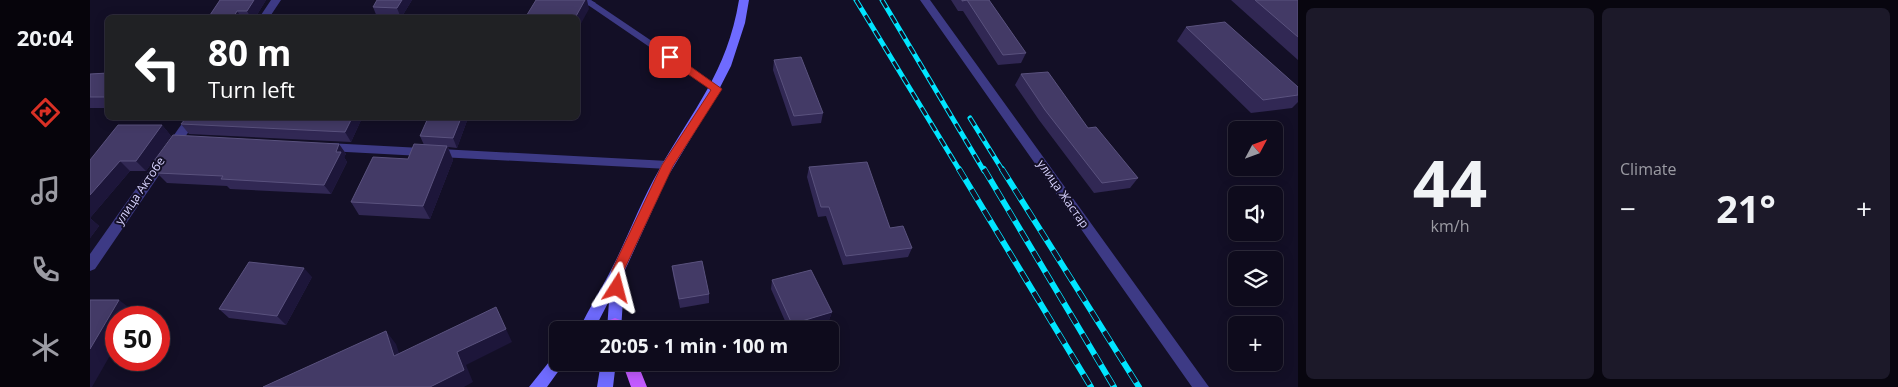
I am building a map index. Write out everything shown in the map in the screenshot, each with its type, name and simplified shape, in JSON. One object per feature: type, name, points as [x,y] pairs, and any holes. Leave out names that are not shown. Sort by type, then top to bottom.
[{"type":"main road","points":[[591,321],[618,270],[668,165],[717,89],[742,24],[744,0]]},
{"type":"main road","points":[[615,321],[618,270]]},
{"type":"main road","points":[[537,387],[550,371]]},
{"type":"main road","points":[[605,387],[608,371]]},
{"type":"main road","points":[[633,371],[639,387]]},
{"type":"street","points":[[266,15],[276,0]]},
{"type":"street","points":[[565,0],[592,3]]},
{"type":"street","name":"улица Жастар","points":[[925,0],[1201,387]]},
{"type":"street","name":"улица Актобе","points":[[90,265],[190,120]]},
{"type":"lane","points":[[592,3],[717,89]]},
{"type":"lane","points":[[176,139],[196,140]]},
{"type":"lane","points":[[314,146],[668,165]]},
{"type":"building","points":[[220,0],[254,0],[247,11],[237,11],[235,15],[210,15]]},
{"type":"building","points":[[377,0],[402,0],[397,8],[373,7]]},
{"type":"building","points":[[536,0],[585,0],[577,15],[527,15]]},
{"type":"building","points":[[967,0],[989,0],[1026,53],[1003,55]]},
{"type":"building","points":[[1255,0],[1298,0],[1298,37]]},
{"type":"building","points":[[1225,22],[1298,87],[1298,95],[1263,100],[1186,27]]},
{"type":"building","points":[[801,57],[823,113],[794,116],[774,60]]},
{"type":"building","points":[[1048,72],[1088,128],[1096,127],[1138,178],[1102,183],[1045,110],[1021,74]]},
{"type":"building","points":[[105,73],[105,97],[90,97],[90,74]]},
{"type":"building","points":[[184,120],[351,120],[345,132],[181,124]]},
{"type":"building","points":[[427,120],[460,120],[453,138],[420,136]]},
{"type":"building","points":[[118,125],[162,125],[136,161],[120,161],[90,195],[90,160]]},
{"type":"building","points":[[173,135],[339,144],[336,152],[341,152],[324,185],[221,179],[223,176],[157,173],[166,161],[154,161]]},
{"type":"building","points":[[414,144],[447,146],[423,206],[351,202],[373,157],[408,159]]},
{"type":"building","points":[[867,162],[890,228],[903,226],[912,248],[846,256],[829,207],[821,207],[809,167]]},
{"type":"building","points":[[702,261],[709,294],[679,299],[672,266]]},
{"type":"building","points":[[249,262],[304,268],[277,316],[219,309]]},
{"type":"building","points":[[811,270],[832,312],[802,321],[791,321],[772,280]]},
{"type":"building","points":[[90,300],[119,300],[115,306],[105,306],[105,324],[90,349]]},
{"type":"building","points":[[496,307],[506,329],[457,352],[464,370],[430,387],[263,387],[386,331],[394,356]]},
{"type":"railway","points":[[856,0],[960,171]]},
{"type":"railway","points":[[882,0],[984,171]]},
{"type":"railway","points":[[970,118],[1003,171]]},
{"type":"railway","points":[[959,169],[1091,387]]},
{"type":"railway","points":[[984,169],[1114,387]]},
{"type":"railway","points":[[1002,169],[1139,387]]},
{"type":"route","points":[[617,288],[618,270],[668,165],[717,89],[670,57]]}]
